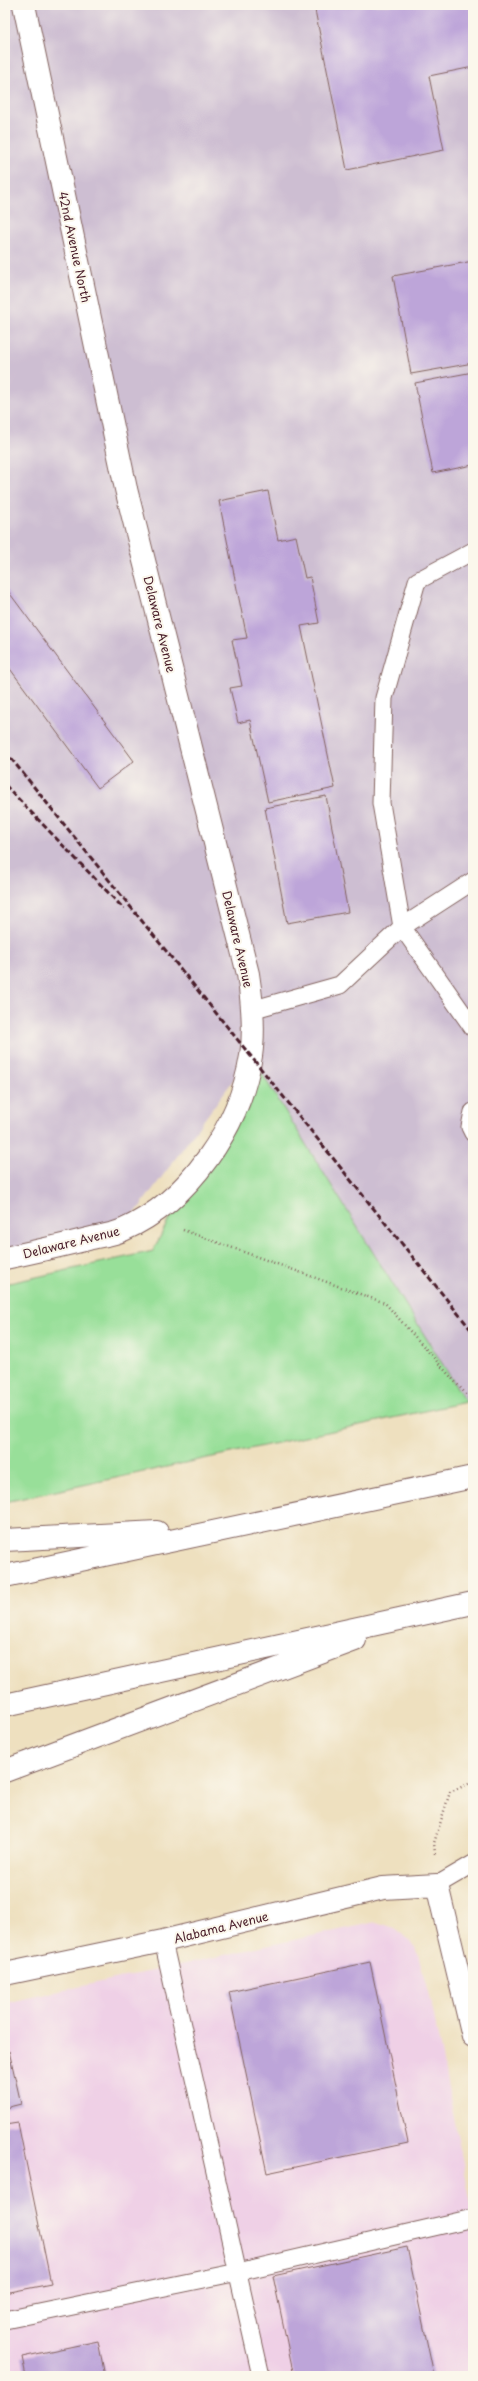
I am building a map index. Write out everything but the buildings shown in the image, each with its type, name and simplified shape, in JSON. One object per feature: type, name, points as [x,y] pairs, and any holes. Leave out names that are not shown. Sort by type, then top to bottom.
[{"type":"main road","name":"42nd Avenue North","points":[[24,5],[126,489]]},
{"type":"main road","name":"Delaware Avenue","points":[[5,1258],[122,1231],[146,1217],[178,1192],[196,1173],[218,1142],[239,1100],[251,1056],[251,1010],[248,974],[126,489]]},
{"type":"main road","points":[[5,1576],[224,1528],[473,1477]]},
{"type":"main road","points":[[5,1540],[224,1528]]},
{"type":"main road","points":[[5,1705],[473,1603]]},
{"type":"main road","points":[[5,1771],[429,1612]]},
{"type":"main road","points":[[437,1885],[473,2036]]},
{"type":"main road","name":"Alabama Avenue","points":[[5,1974],[162,1941],[383,1888],[437,1885]]},
{"type":"lane","points":[[473,551],[417,581],[384,698],[381,803],[402,928],[473,1028]]},
{"type":"lane","points":[[251,1010],[340,985],[402,928],[473,881]]},
{"type":"lane","points":[[473,1112],[470,1127],[473,1133]]},
{"type":"lane","points":[[437,1885],[473,1864]]},
{"type":"lane","points":[[162,1941],[261,2376]]},
{"type":"lane","points":[[5,2320],[238,2272],[473,2218]]},
{"type":"path","points":[[146,1217],[385,1303],[473,1402]]},
{"type":"path","points":[[437,1885],[434,1843],[450,1792],[473,1782]]},
{"type":"shaded area","points":[[5,5],[473,5],[473,1401],[466,1402],[251,1056],[122,1231],[5,1258]]},
{"type":"shaded area","points":[[376,1922],[395,1928],[416,1947],[433,2011],[473,2215],[473,2376],[5,2376],[5,2003]]},
{"type":"green space","points":[[251,1056],[466,1402],[5,1502],[5,1284],[153,1251]]},
{"type":"railway","points":[[5,751],[473,1332]]},
{"type":"railway","points":[[5,785],[124,909]]}]
